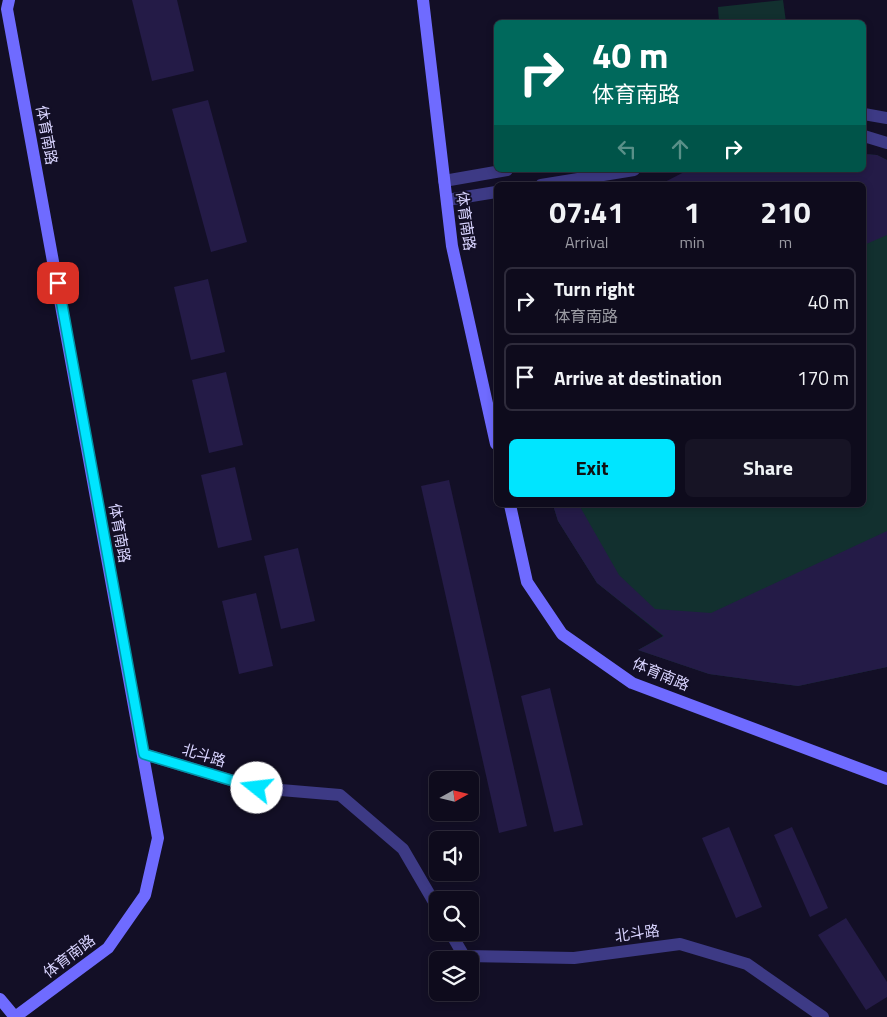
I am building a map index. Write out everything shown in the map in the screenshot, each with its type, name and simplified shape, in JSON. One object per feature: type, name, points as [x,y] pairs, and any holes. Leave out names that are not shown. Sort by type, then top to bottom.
[{"type":"street","name":"体育南路","points":[[9,0],[7,9],[158,838],[145,895],[108,948],[15,1017]]},
{"type":"street","name":"体育南路","points":[[423,0],[452,246],[494,435]]},
{"type":"street","points":[[866,114],[887,118]]},
{"type":"street","points":[[866,137],[887,143]]},
{"type":"street","points":[[444,181],[496,172]]},
{"type":"street","points":[[560,182],[622,172]]},
{"type":"street","points":[[447,200],[494,192]]},
{"type":"street","name":"体育南路","points":[[510,507],[527,582],[562,634],[632,683],[887,779]]},
{"type":"street","name":"北斗路","points":[[144,754],[257,788],[340,795],[403,849],[429,894]]},
{"type":"street","name":"北斗路","points":[[455,941],[464,956],[574,958],[680,944],[747,964],[823,1017]]},
{"type":"street","points":[[0,999],[15,1017]]},
{"type":"street","points":[[0,1017],[15,1017]]},
{"type":"green space","points":[[783,0],[786,20],[719,20],[718,7]]},
{"type":"green space","points":[[866,154],[877,155],[887,160],[887,667],[798,686],[709,674],[638,650],[663,636],[597,583],[558,521],[554,507],[866,507],[866,182],[864,182]]},
{"type":"building","points":[[132,0],[177,0],[194,71],[152,81]]},
{"type":"building","points":[[208,100],[247,242],[211,252],[172,109]]},
{"type":"building","points":[[866,154],[877,155],[887,160],[887,235],[866,244],[866,182],[665,182],[684,172],[866,172]]},
{"type":"building","points":[[208,279],[225,352],[191,360],[174,287]]},
{"type":"building","points":[[226,372],[243,445],[209,453],[192,380]]},
{"type":"building","points":[[235,467],[252,540],[218,548],[201,475]]},
{"type":"building","points":[[449,480],[527,826],[499,833],[421,486]]},
{"type":"building","points":[[554,507],[580,507],[619,575],[655,609],[711,613],[887,531],[887,667],[798,686],[709,674],[638,650],[664,636],[597,583],[558,521]]},
{"type":"building","points":[[298,548],[315,621],[281,629],[264,556]]},
{"type":"building","points":[[256,593],[273,666],[239,674],[222,601]]},
{"type":"building","points":[[550,688],[583,825],[554,832],[521,696]]},
{"type":"building","points":[[729,827],[762,907],[736,918],[702,838]]},
{"type":"building","points":[[792,827],[828,908],[810,917],[774,835]]},
{"type":"building","points":[[846,918],[887,982],[887,997],[866,1010],[818,935]]},
{"type":"route","points":[[58,283],[144,754],[257,788]]}]
